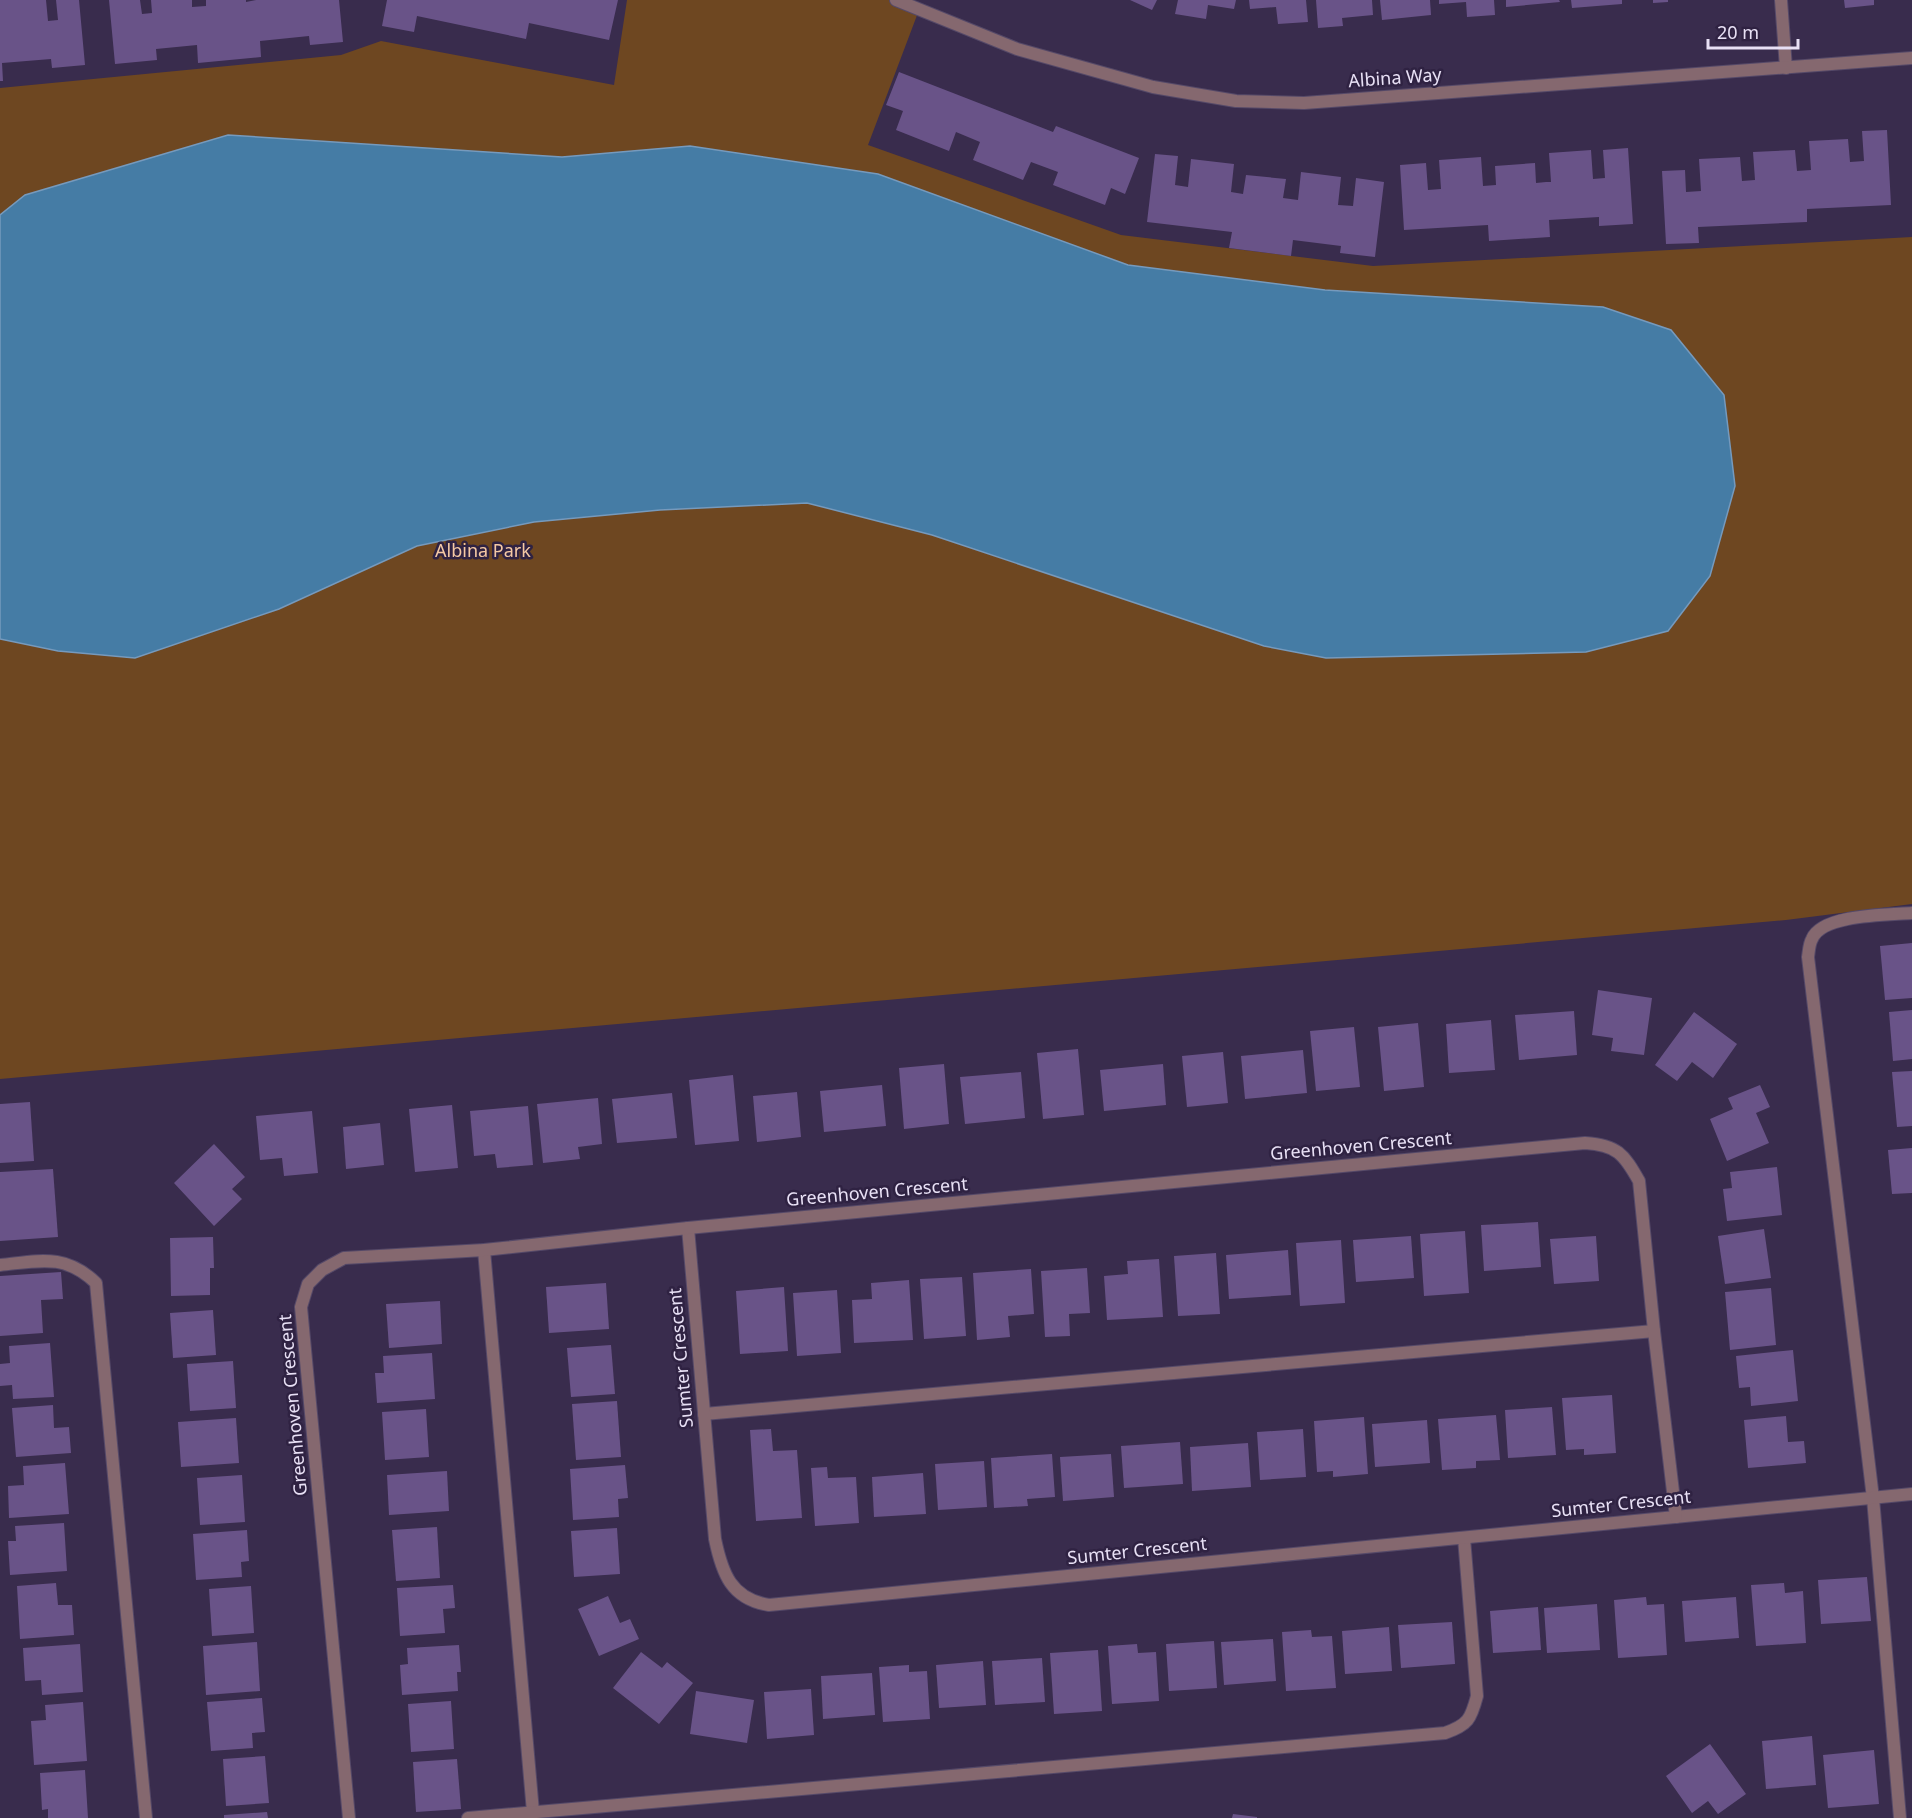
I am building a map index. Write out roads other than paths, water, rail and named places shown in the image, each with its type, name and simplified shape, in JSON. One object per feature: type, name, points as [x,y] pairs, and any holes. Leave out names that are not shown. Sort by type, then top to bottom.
[{"type":"street","points":[[1781,0],[1786,68]]},
{"type":"street","name":"Albina Way","points":[[903,2],[1017,49],[1152,87],[1236,101],[1304,103],[1912,58]]},
{"type":"street","points":[[1900,1818],[1873,1498],[1808,957],[1812,938],[1819,930],[1843,918],[1912,913]]},
{"type":"street","name":"Greenhoven Crescent","points":[[349,1818],[302,1306],[309,1284],[322,1270],[344,1258],[484,1250],[688,1228],[1585,1143],[1604,1144],[1619,1153],[1629,1163],[1639,1181],[1676,1517]]},
{"type":"street","name":"Sumter Crescent","points":[[688,1228],[715,1539],[721,1568],[734,1587],[752,1602],[769,1605],[1912,1494]]},
{"type":"street","points":[[484,1250],[533,1812]]},
{"type":"street","points":[[0,1264],[57,1262],[75,1266],[96,1283],[146,1818]]},
{"type":"street","points":[[704,1414],[1654,1331]]},
{"type":"street","points":[[468,1818],[1445,1732],[1460,1728],[1472,1715],[1477,1696],[1464,1538]]},
{"type":"water","points":[[228,135],[562,157],[690,146],[878,174],[1128,265],[1325,290],[1603,307],[1671,330],[1724,395],[1735,486],[1710,576],[1668,631],[1586,652],[1326,658],[1264,646],[932,535],[807,503],[660,510],[534,522],[417,546],[279,609],[135,658],[58,651],[0,639],[0,215],[25,195]]},
{"type":"park label","name":"Albina Park","points":[[483,551]]}]
